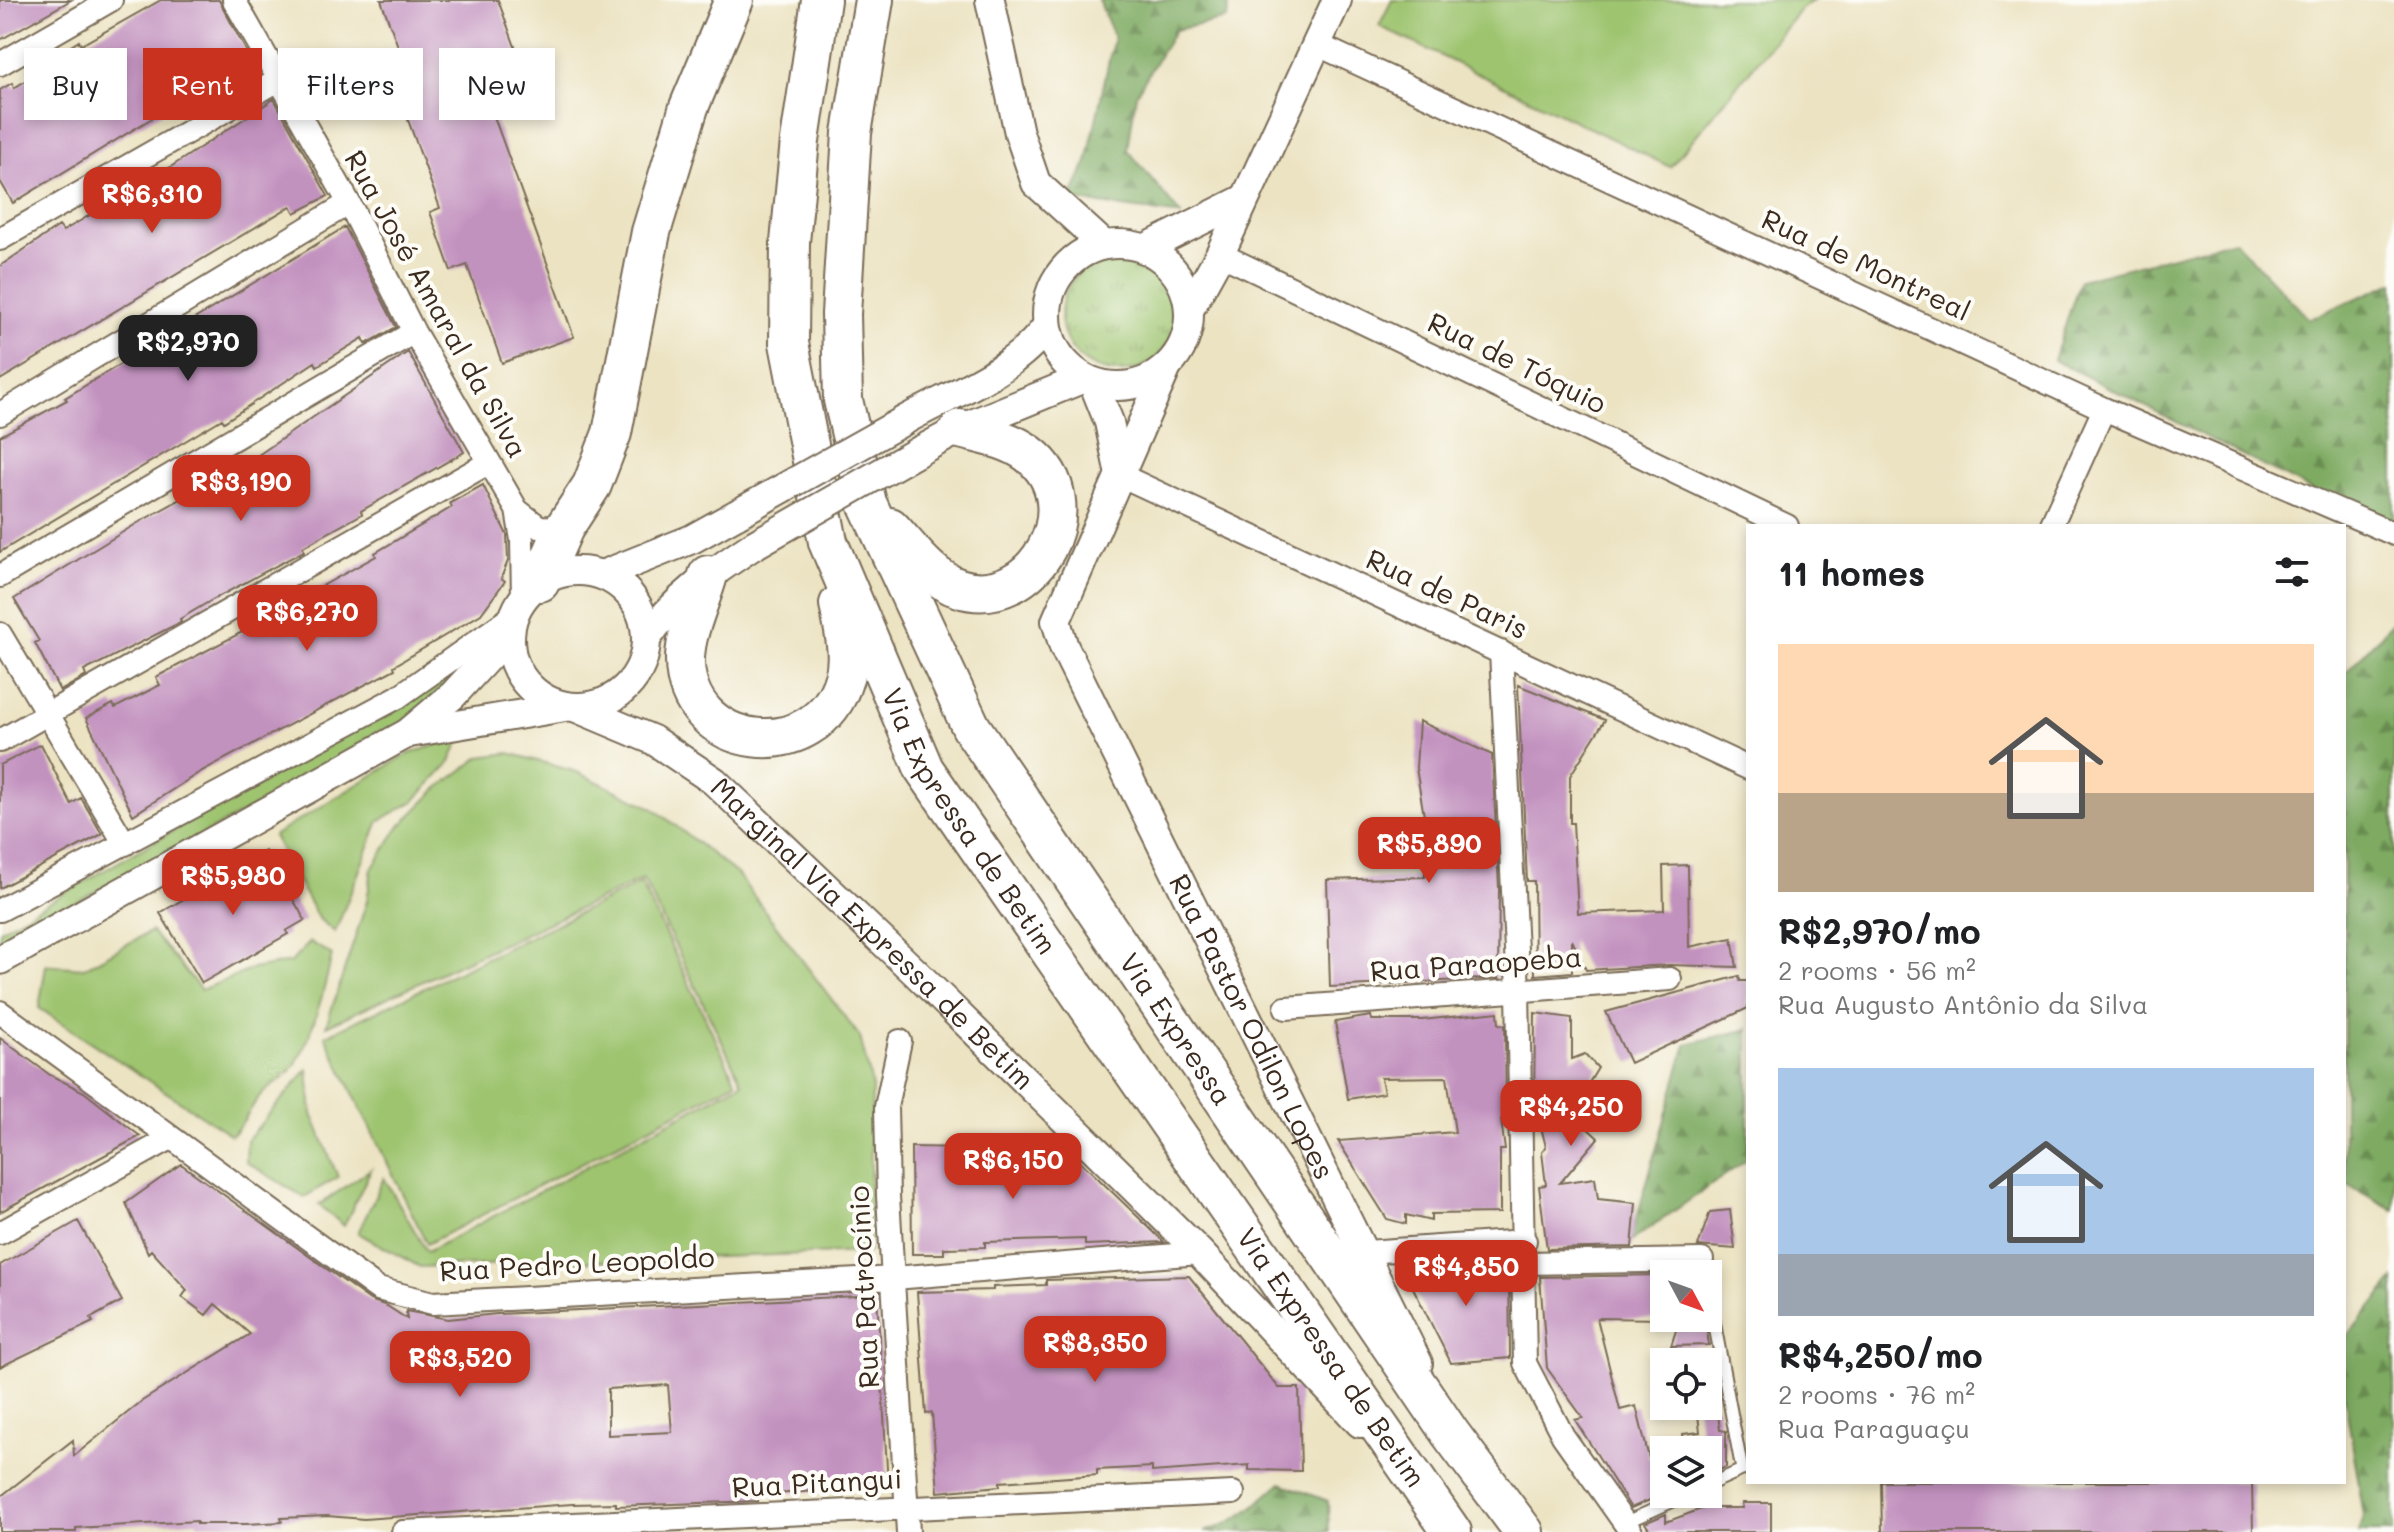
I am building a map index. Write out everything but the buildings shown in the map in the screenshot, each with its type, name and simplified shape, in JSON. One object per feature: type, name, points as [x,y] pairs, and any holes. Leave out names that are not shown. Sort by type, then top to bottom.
[{"type":"highway","points":[[522,607],[564,528],[592,485],[612,433],[651,232],[689,107],[734,0]]},
{"type":"highway","name":"Via Expressa de Betim","points":[[821,0],[800,141],[790,242],[789,343],[828,542],[924,769],[1452,1532]]},
{"type":"highway","points":[[874,0],[852,133],[841,314],[843,400],[867,503],[930,569],[957,587],[984,593],[1009,586],[1031,572],[1047,551],[1056,527],[1056,501],[1047,477],[1032,456],[1010,442],[960,429]]},
{"type":"highway","name":"Via Expressa","points":[[867,503],[971,727],[1450,1433],[1524,1532]]},
{"type":"highway","points":[[708,575],[685,659],[689,685],[702,708],[720,726],[744,737],[770,740],[796,734],[819,720],[836,700],[845,675],[847,649],[828,542]]},
{"type":"street","points":[[0,64],[111,0]]},
{"type":"street","name":"Rua José Amaral da Silva","points":[[234,0],[277,81],[349,203],[414,332],[517,510],[522,540],[522,607]]},
{"type":"street","points":[[990,0],[1019,133],[1036,183],[1104,245]]},
{"type":"street","points":[[1189,310],[1220,254],[1337,0]]},
{"type":"street","name":"Rua de Montreal","points":[[1316,44],[2104,409],[2394,534]]},
{"type":"street","points":[[0,239],[277,81]]},
{"type":"street","points":[[1144,249],[1244,199]]},
{"type":"street","points":[[0,414],[349,203]]},
{"type":"street","points":[[646,639],[665,612],[708,575],[754,545],[960,429],[1088,380],[1112,387],[1132,385],[1151,379],[1167,367],[1180,351],[1188,330],[1189,310],[1185,290],[1176,273],[1162,259],[1144,249],[1104,245],[1085,252],[1059,276],[1047,311],[1047,326],[1060,356],[1088,380],[1109,422],[1120,475]]},
{"type":"street","name":"Rua de Tóquio","points":[[1220,254],[1783,524]]},
{"type":"street","points":[[602,575],[692,539],[1014,361],[1032,347],[1047,326]]},
{"type":"street","points":[[0,576],[414,332]]},
{"type":"street","points":[[1120,475],[1167,367]]},
{"type":"street","points":[[2052,524],[2104,409]]},
{"type":"street","points":[[0,741],[488,463]]},
{"type":"street","name":"Rua Pastor Odilon Lopes","points":[[1120,475],[1056,621],[1064,647],[1366,1252],[1450,1433]]},
{"type":"street","name":"Rua de Paris","points":[[1120,475],[1746,767]]},
{"type":"street","points":[[517,510],[539,527],[564,528]]},
{"type":"street","points":[[0,910],[398,697],[522,607],[560,573],[581,571],[602,575],[620,586],[634,601],[643,619],[646,639],[643,659],[633,679],[618,694],[598,705],[408,733]]},
{"type":"street","points":[[522,607],[511,653],[517,672],[529,688],[546,700],[571,707]]},
{"type":"street","points":[[0,960],[408,733],[453,695],[522,607]]},
{"type":"street","points":[[0,634],[125,844]]},
{"type":"street","points":[[1501,652],[1518,990],[1525,1363],[1563,1436],[1628,1528]]},
{"type":"street","name":"Marginal Via Expressa de Betim","points":[[571,707],[653,740],[714,781],[916,973],[1200,1253],[1409,1474]]},
{"type":"street","name":"Rua Paraopeba","points":[[1286,1008],[1670,979]]},
{"type":"street","name":"Rua Pedro Leopoldo","points":[[0,1012],[378,1289],[433,1303],[894,1278],[1200,1253]]},
{"type":"street","name":"Rua Patrocínio","points":[[900,1041],[886,1107],[908,1532]]},
{"type":"street","points":[[0,1233],[171,1138]]},
{"type":"street","points":[[1366,1252],[1524,1252],[1650,1262]]},
{"type":"street","name":"Rua Pitangui","points":[[403,1532],[1233,1493]]},
{"type":"lane","points":[[1716,1332],[1742,1470],[1722,1479]]},
{"type":"lane","points":[[1628,1528],[1664,1508]]},
{"type":"green space","points":[[1099,0],[1229,0],[1227,19],[1175,30],[1136,94],[1128,150],[1181,215],[1070,200],[1087,162],[1114,37]]},
{"type":"green space","points":[[1392,0],[1813,0],[1799,11],[1670,167],[1379,26]]},
{"type":"green space","points":[[2234,240],[2309,319],[2394,282],[2394,532],[2054,360],[2080,280]]},
{"type":"green space","points":[[1118,258],[1140,262],[1159,274],[1171,293],[1175,315],[1171,337],[1159,356],[1140,368],[1118,372],[1096,368],[1077,356],[1065,337],[1061,315],[1065,293],[1077,274],[1096,262]]},
{"type":"green space","points":[[2394,621],[2394,1210],[2346,1184],[2346,672]]},
{"type":"green space","points":[[489,641],[412,717],[362,749],[0,943],[0,930],[405,698]]},
{"type":"green space","points":[[462,736],[449,764],[414,801],[379,821],[335,932],[318,918],[273,836],[406,755]]},
{"type":"green space","points":[[509,753],[577,772],[653,808],[737,874],[860,1037],[872,1085],[869,1252],[420,1267],[358,1233],[384,1178],[427,1252],[742,1083],[643,879],[326,1026],[367,901],[372,869],[398,828],[437,789],[480,757]]},
{"type":"green space","points":[[641,883],[736,1082],[427,1244],[325,1036]]},
{"type":"green space","points":[[151,931],[201,990],[253,969],[291,962],[310,942],[332,955],[316,1016],[297,1061],[287,1074],[261,1095],[231,1135],[39,1008],[46,965],[84,968]]},
{"type":"green space","points":[[1746,1029],[1746,1160],[1630,1242],[1686,1044]]},
{"type":"green space","points":[[308,1069],[312,1114],[338,1177],[304,1197],[246,1162],[247,1140]]},
{"type":"green space","points":[[371,1169],[344,1226],[319,1205]]},
{"type":"green space","points":[[2394,1279],[2394,1532],[2359,1532],[2364,1516],[2346,1406],[2346,1338]]},
{"type":"green space","points":[[1281,1483],[1328,1501],[1329,1532],[1204,1532],[1236,1518]]}]
